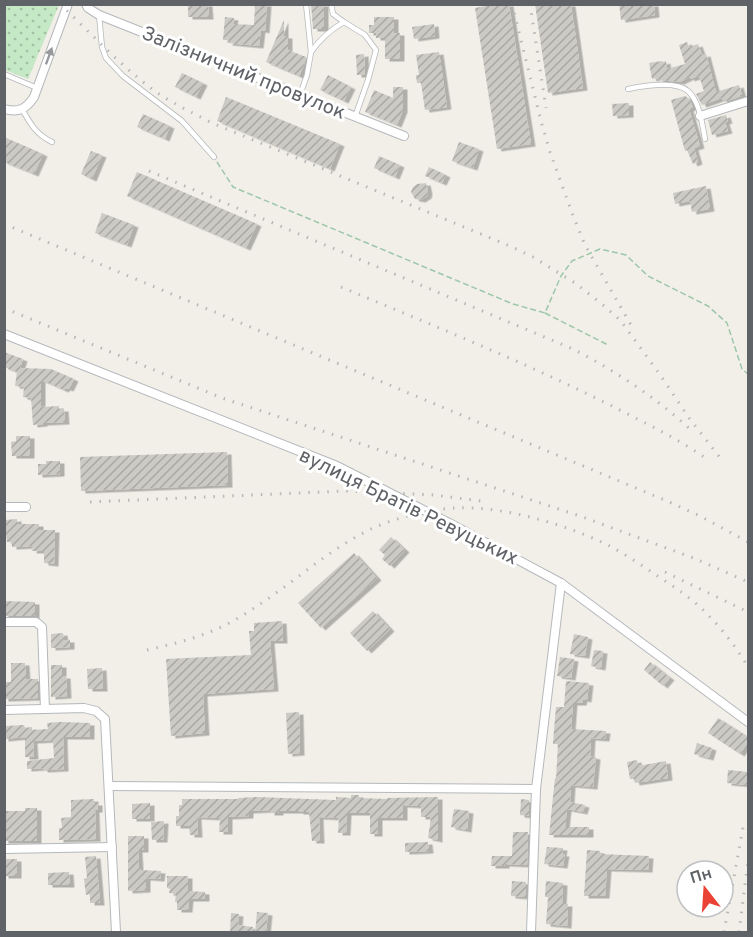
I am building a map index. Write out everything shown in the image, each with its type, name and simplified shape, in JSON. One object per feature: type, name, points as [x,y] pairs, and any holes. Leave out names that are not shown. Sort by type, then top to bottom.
[{"type":"street","points":[[4,110],[15,111],[28,106],[37,88],[68,4]]},
{"type":"street","name":"Залізничний провулок","points":[[86,4],[99,15],[404,136]]},
{"type":"street","points":[[700,116],[748,101]]},
{"type":"street","name":"вулиця Братів Ревуцьких","points":[[4,334],[337,466],[451,524],[561,582],[748,722]]},
{"type":"street","points":[[4,507],[26,507]]},
{"type":"street","points":[[531,933],[536,789],[561,582]]},
{"type":"street","points":[[4,622],[36,622],[42,627],[45,709]]},
{"type":"street","points":[[4,710],[84,708],[96,711],[105,719],[116,933]]},
{"type":"street","points":[[109,786],[536,789]]},
{"type":"street","points":[[4,849],[112,847]]},
{"type":"lane","points":[[300,95],[307,75],[311,52],[306,4]]},
{"type":"lane","points":[[331,4],[333,14],[365,35],[376,50],[355,117]]},
{"type":"lane","points":[[99,15],[102,47],[106,58],[123,76],[182,121],[214,157]]},
{"type":"lane","points":[[311,52],[319,40],[344,22]]},
{"type":"lane","points":[[4,74],[37,88]]},
{"type":"lane","points":[[628,89],[641,86],[680,86],[695,102],[705,139]]},
{"type":"lane","points":[[22,109],[32,127],[42,137],[52,142]]},
{"type":"path","points":[[214,157],[233,187],[513,304],[545,313],[608,345]]},
{"type":"path","points":[[545,313],[561,276],[572,261],[600,249],[626,255],[648,276],[708,306],[727,323],[742,369],[748,374]]},
{"type":"green space","points":[[4,5],[59,5],[28,79],[5,70]]},
{"type":"building","points":[[188,4],[208,4],[209,17],[188,17]]},
{"type":"building","points":[[255,4],[267,4],[265,31],[261,30],[259,46],[228,43],[229,40],[223,40],[225,17],[234,18],[233,24],[254,25]]},
{"type":"building","points":[[311,4],[324,4],[324,29],[313,29]]},
{"type":"building","points":[[509,4],[531,144],[497,149],[475,8]]},
{"type":"building","points":[[535,4],[571,4],[583,88],[548,93]]},
{"type":"building","points":[[619,4],[654,4],[655,15],[621,20]]},
{"type":"building","points":[[374,17],[394,17],[394,33],[400,33],[400,59],[385,59],[385,38],[376,38],[376,33],[369,33],[369,25],[374,25]]},
{"type":"building","points":[[284,20],[284,36],[288,36],[288,50],[306,57],[299,76],[266,62]]},
{"type":"building","points":[[434,24],[435,36],[414,39],[412,27]]},
{"type":"building","points":[[687,42],[689,47],[698,44],[702,55],[706,54],[716,92],[739,85],[742,96],[724,102],[722,98],[702,105],[696,94],[704,91],[699,76],[680,82],[652,79],[649,63],[666,61],[667,69],[685,64],[679,45]]},
{"type":"building","points":[[439,52],[447,107],[425,110],[421,83],[417,83],[416,75],[419,75],[416,55]]},
{"type":"building","points":[[364,54],[365,75],[357,75],[356,55]]},
{"type":"building","points":[[182,73],[203,83],[196,97],[175,87]]},
{"type":"building","points":[[328,75],[351,87],[344,101],[320,90]]},
{"type":"building","points":[[393,87],[403,87],[403,110],[397,125],[365,112],[374,90],[393,98]]},
{"type":"building","points":[[685,96],[693,107],[689,109],[700,146],[694,148],[698,162],[693,164],[687,150],[685,151],[671,100]]},
{"type":"building","points":[[226,97],[340,144],[330,169],[217,121]]},
{"type":"building","points":[[629,103],[629,115],[613,116],[612,104]]},
{"type":"building","points":[[143,114],[170,126],[165,139],[137,127]]},
{"type":"building","points":[[726,115],[728,121],[725,122],[728,131],[712,135],[708,120]]},
{"type":"building","points":[[4,137],[43,154],[34,174],[4,162]]},
{"type":"building","points":[[459,142],[479,149],[473,168],[452,161]]},
{"type":"building","points":[[91,151],[102,155],[92,179],[81,174]]},
{"type":"building","points":[[379,156],[400,165],[395,177],[374,168]]},
{"type":"building","points":[[429,167],[446,175],[442,183],[425,176]]},
{"type":"building","points":[[137,172],[257,224],[246,248],[127,196]]},
{"type":"building","points":[[426,183],[427,196],[421,200],[415,199],[411,192],[413,187]]},
{"type":"building","points":[[706,186],[710,209],[692,212],[690,201],[675,204],[673,193]]},
{"type":"building","points":[[102,213],[134,225],[127,245],[95,233]]},
{"type":"building","points":[[4,352],[23,359],[20,368],[51,369],[74,379],[69,389],[64,390],[41,380],[41,407],[59,406],[59,409],[64,409],[65,422],[33,425],[31,398],[23,397],[24,387],[15,386],[17,372],[4,367]]},
{"type":"building","points":[[16,436],[30,436],[30,456],[12,456],[11,442],[16,441]]},
{"type":"building","points":[[227,452],[228,485],[81,491],[80,457]]},
{"type":"building","points":[[46,461],[60,461],[60,474],[38,475],[38,464],[46,464]]},
{"type":"building","points":[[17,519],[17,524],[39,524],[39,530],[55,530],[54,564],[44,563],[44,551],[32,551],[33,546],[12,547],[12,542],[7,542],[4,520]]},
{"type":"building","points":[[391,537],[405,550],[390,566],[382,559],[385,555],[379,550]]},
{"type":"building","points":[[354,553],[377,578],[321,628],[298,603]]},
{"type":"building","points":[[4,601],[35,602],[35,616],[4,616]]},
{"type":"building","points":[[373,611],[390,629],[367,651],[350,633]]},
{"type":"building","points":[[282,621],[283,641],[270,641],[274,689],[203,694],[205,733],[171,736],[166,659],[251,655],[249,631],[254,631],[254,623]]},
{"type":"building","points":[[63,633],[64,640],[70,640],[70,647],[51,648],[51,634]]},
{"type":"building","points":[[574,634],[588,637],[585,656],[570,654]]},
{"type":"building","points":[[594,650],[603,651],[601,668],[591,666]]},
{"type":"building","points":[[560,657],[574,659],[571,678],[557,676]]},
{"type":"building","points":[[650,662],[670,678],[663,686],[644,670]]},
{"type":"building","points":[[11,663],[25,663],[26,679],[38,679],[38,698],[4,699],[4,682],[11,682]]},
{"type":"building","points":[[51,665],[62,665],[62,676],[66,676],[67,696],[51,697]]},
{"type":"building","points":[[102,668],[103,689],[88,689],[87,669]]},
{"type":"building","points":[[566,681],[589,683],[587,700],[583,699],[582,703],[573,703],[571,729],[606,731],[605,739],[591,738],[590,756],[596,757],[593,787],[571,785],[570,802],[585,805],[583,812],[567,809],[565,827],[589,827],[589,835],[549,835],[558,744],[553,744],[556,707],[564,707]]},
{"type":"building","points":[[299,712],[300,753],[288,754],[286,713]]},
{"type":"building","points":[[718,718],[748,737],[748,742],[740,754],[708,733]]},
{"type":"building","points":[[47,723],[90,723],[90,737],[63,737],[64,769],[27,769],[27,761],[54,758],[53,740],[33,741],[34,757],[25,757],[25,737],[4,739],[4,726],[24,725],[25,728],[32,727],[32,730],[48,729]]},
{"type":"building","points":[[697,743],[712,748],[709,758],[694,754]]},
{"type":"building","points":[[637,760],[638,766],[666,761],[668,778],[635,783],[634,779],[630,779],[627,762]]},
{"type":"building","points":[[728,770],[748,772],[748,785],[727,783]]},
{"type":"building","points":[[351,795],[359,795],[359,798],[387,799],[438,797],[438,840],[428,838],[431,817],[421,817],[421,806],[403,805],[403,818],[378,818],[378,834],[370,834],[370,813],[347,813],[346,833],[338,833],[339,818],[319,817],[320,841],[312,841],[309,812],[249,811],[249,816],[228,817],[228,832],[219,832],[220,818],[197,817],[198,835],[190,835],[189,826],[176,826],[176,816],[179,816],[179,805],[182,805],[182,799],[257,797],[336,800],[336,797],[351,798]]},
{"type":"building","points":[[94,799],[94,803],[98,803],[98,810],[95,810],[96,839],[59,840],[59,828],[62,828],[61,818],[71,817],[71,800]]},
{"type":"building","points":[[521,799],[529,800],[529,816],[520,815]]},
{"type":"building","points":[[150,803],[150,819],[132,819],[132,804]]},
{"type":"building","points":[[25,808],[37,808],[37,841],[4,841],[4,811],[25,811]]},
{"type":"building","points":[[454,809],[469,811],[467,830],[451,827]]},
{"type":"building","points":[[164,821],[163,840],[152,840],[151,822]]},
{"type":"building","points":[[513,832],[528,832],[527,865],[491,866],[492,856],[512,856]]},
{"type":"building","points":[[128,836],[144,836],[144,850],[138,850],[139,868],[161,871],[160,879],[146,878],[146,890],[128,891]]},
{"type":"building","points":[[428,842],[429,851],[405,852],[405,843]]},
{"type":"building","points":[[547,847],[563,848],[562,854],[565,854],[563,866],[544,864]]},
{"type":"building","points":[[587,850],[600,851],[600,854],[649,856],[648,870],[607,869],[605,896],[584,896]]},
{"type":"building","points":[[96,856],[100,903],[90,903],[90,894],[86,895],[84,879],[87,878],[85,857]]},
{"type":"building","points":[[4,859],[17,859],[17,876],[4,876]]},
{"type":"building","points":[[69,872],[70,885],[48,885],[48,873]]},
{"type":"building","points":[[167,876],[188,876],[188,891],[205,892],[205,899],[189,899],[188,910],[177,910],[176,894],[169,893]]},
{"type":"building","points":[[512,881],[526,882],[526,897],[511,896]]},
{"type":"building","points":[[546,881],[563,883],[562,904],[568,904],[567,926],[546,924],[548,897],[545,897]]},
{"type":"building","points":[[257,912],[268,913],[266,933],[255,933]]},
{"type":"building","points":[[231,913],[239,914],[238,925],[253,927],[253,933],[230,933]]},
{"type":"railway","points":[[60,4],[135,75],[180,107],[212,123],[510,246],[533,257],[575,283],[621,321],[689,418],[721,459]]},
{"type":"railway","points":[[512,4],[541,121],[572,213],[585,245],[631,325]]},
{"type":"railway","points":[[530,4],[546,108]]},
{"type":"railway","points":[[149,171],[573,349],[636,386],[693,432]]},
{"type":"railway","points":[[4,224],[667,501],[748,542]]},
{"type":"railway","points":[[341,287],[545,374],[659,430],[704,457]]},
{"type":"railway","points":[[4,308],[222,398],[580,516],[696,559],[748,582]]},
{"type":"railway","points":[[90,502],[345,491],[434,495],[488,502]]},
{"type":"railway","points":[[147,650],[213,631],[233,621],[332,552],[373,528],[425,512],[475,508],[513,513],[553,523],[619,551],[690,598],[714,621],[748,667]]},
{"type":"railway","points":[[665,572],[748,612]]},
{"type":"railway","points":[[724,932],[744,822]]},
{"type":"railway","points":[[739,932],[748,861]]}]
